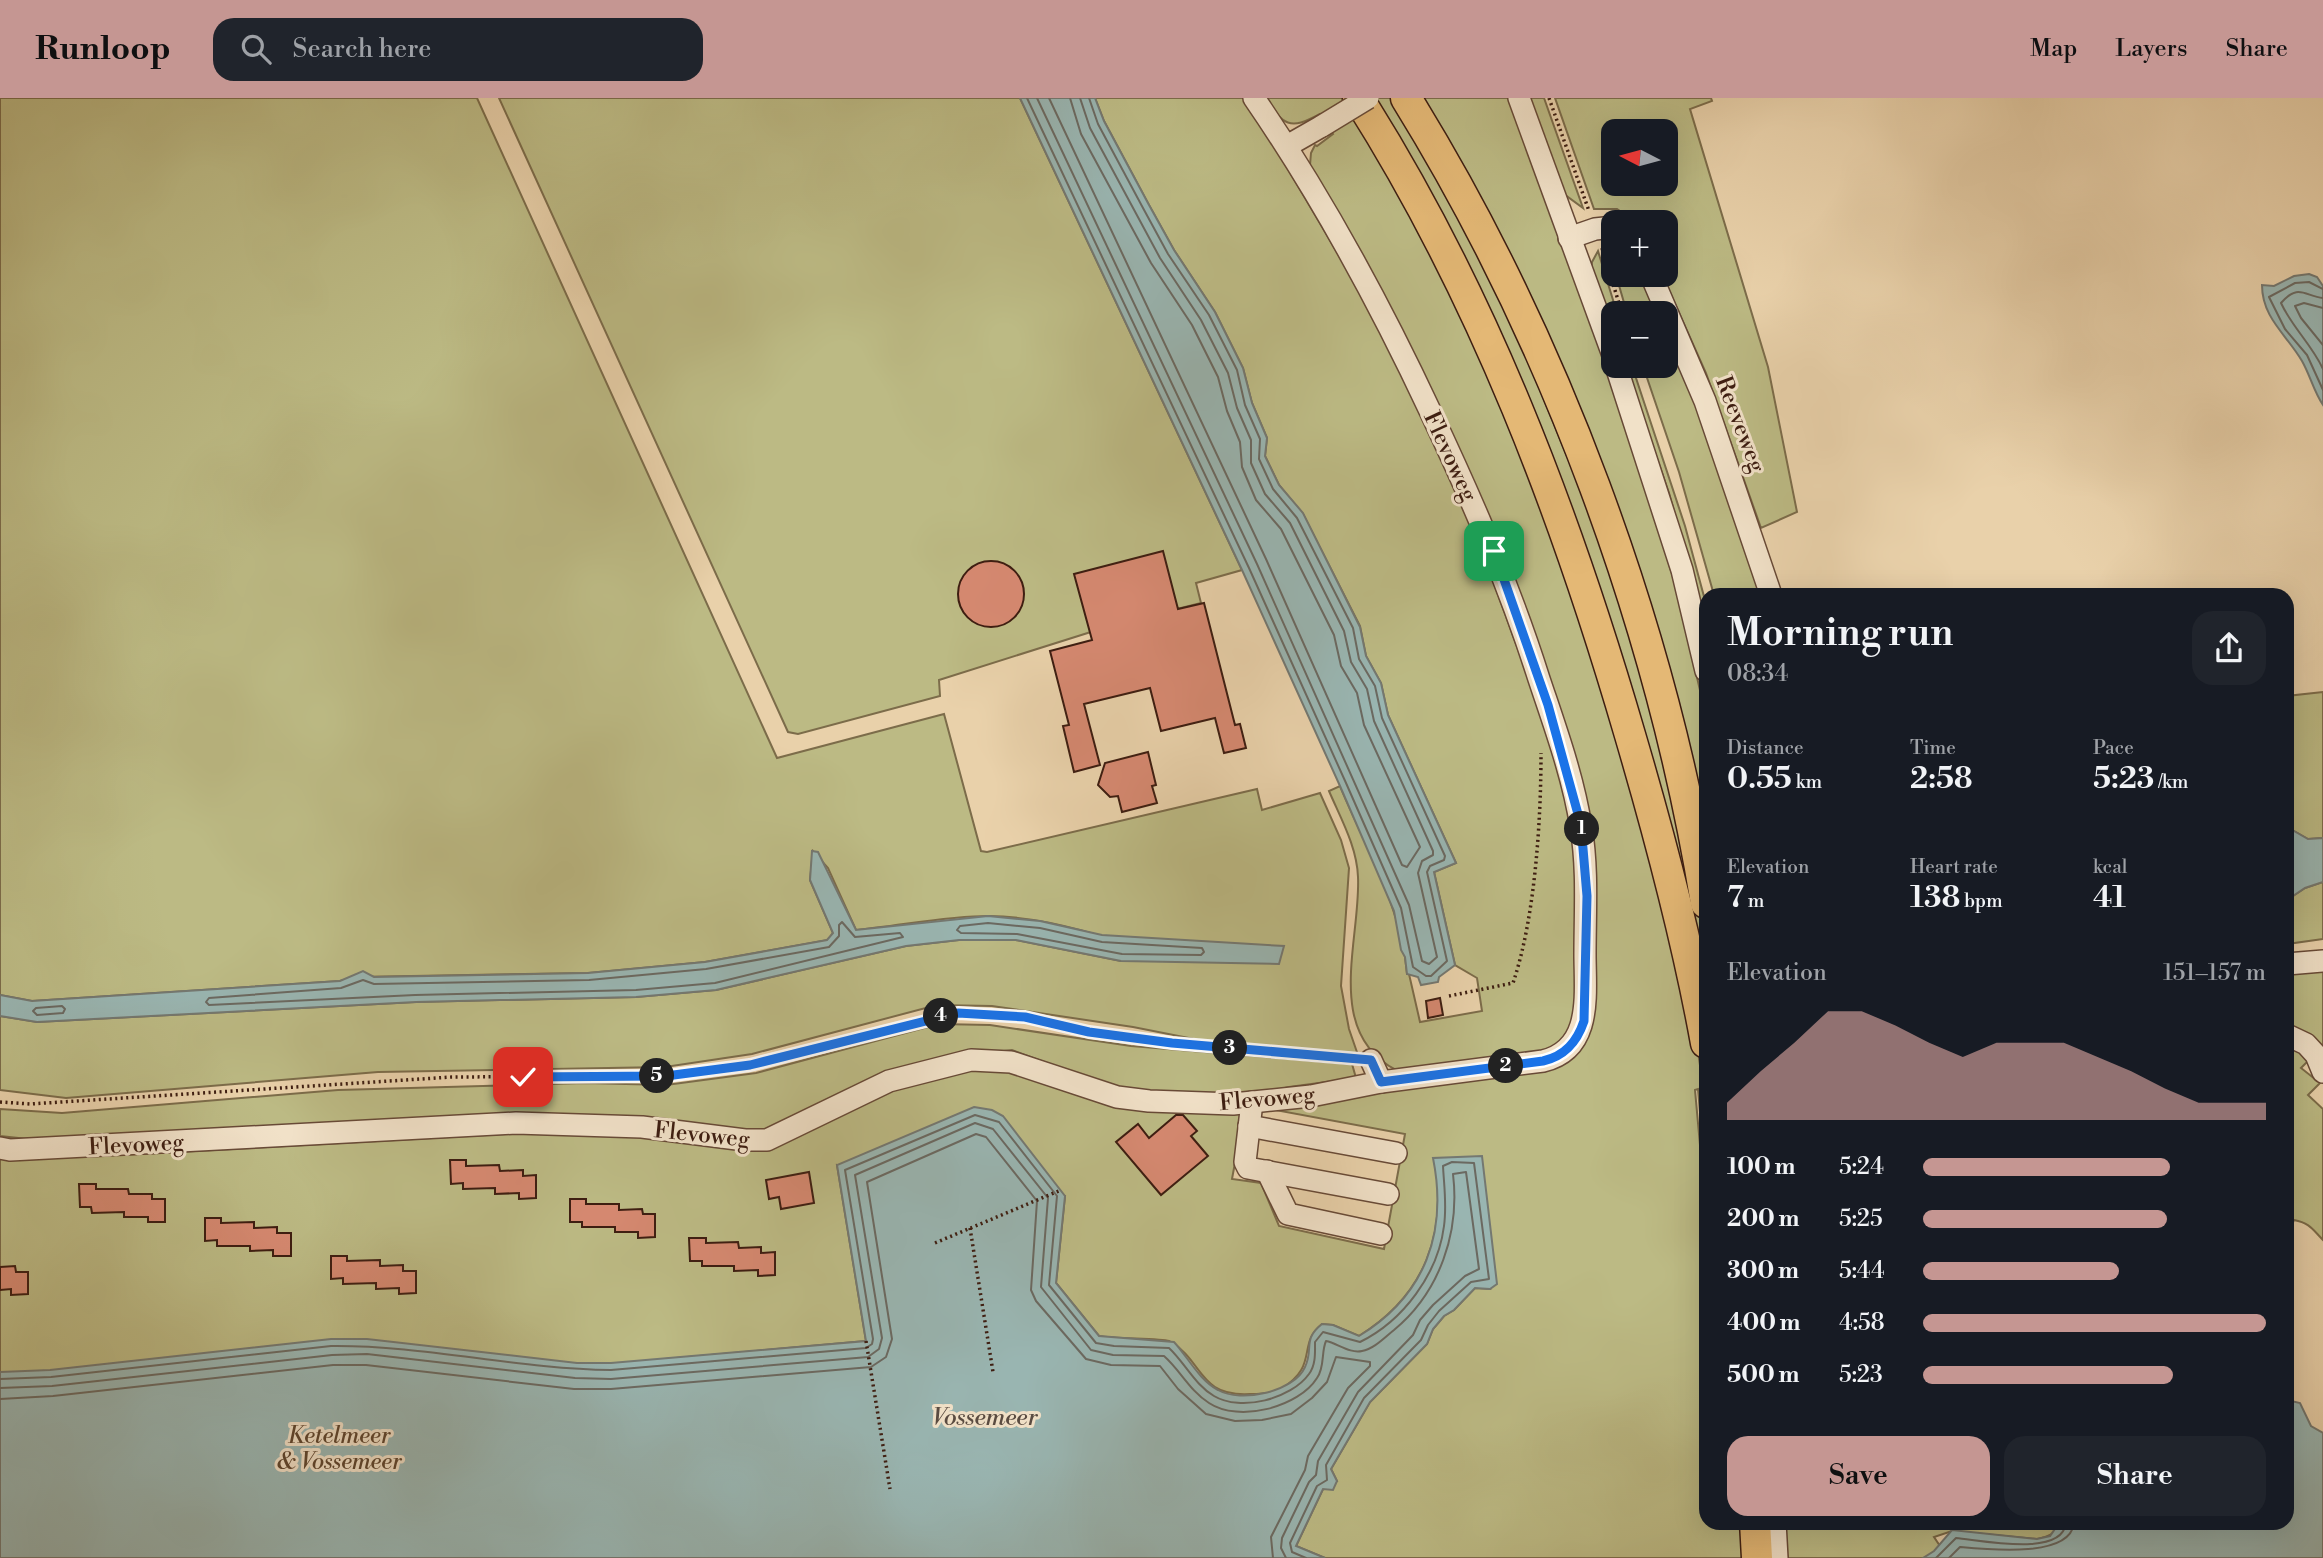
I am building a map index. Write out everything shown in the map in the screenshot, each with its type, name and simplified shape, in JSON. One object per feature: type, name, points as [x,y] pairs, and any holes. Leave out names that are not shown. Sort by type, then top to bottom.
[{"type":"highway","points":[[1358,98],[1410,186],[1478,317],[1564,528],[1617,690],[1657,827],[1688,948],[1699,1006]]},
{"type":"highway","points":[[1406,98],[1470,210],[1518,305],[1570,423],[1652,661],[1684,790],[1699,867]]},
{"type":"highway","points":[[1739,1530],[1740,1558]]},
{"type":"highway","points":[[1755,1530],[1757,1558]]},
{"type":"street","name":"Flevoweg","points":[[0,1148],[10,1150],[516,1123],[642,1127],[745,1140],[767,1140],[889,1082],[971,1060],[1011,1062],[1117,1097],[1149,1101],[1252,1102],[1311,1096],[1381,1082],[1543,1061],[1558,1056],[1569,1048],[1584,1021],[1586,862],[1581,825],[1561,747],[1524,632],[1494,551],[1378,304],[1287,146],[1254,98]]},
{"type":"street","points":[[1287,146],[1368,98]]},
{"type":"street","points":[[1519,98],[1601,323]]},
{"type":"street","points":[[1569,237],[1601,229]]},
{"type":"street","name":"Reeveweg","points":[[1656,287],[1718,435],[1769,588]]},
{"type":"street","points":[[1620,378],[1682,570],[1699,642]]},
{"type":"street","points":[[2294,963],[2323,961]]},
{"type":"street","points":[[2294,1038],[2306,1044],[2316,1055],[2323,1072]]},
{"type":"street","points":[[1371,1060],[1381,1082]]},
{"type":"street","points":[[1252,1102],[1245,1162],[1248,1168],[1388,1194]]},
{"type":"street","points":[[1249,1126],[1396,1153]]},
{"type":"street","points":[[1267,1171],[1288,1214],[1381,1234]]},
{"type":"street","points":[[1775,1530],[1777,1558]]},
{"type":"path","points":[[1549,98],[1601,221]]},
{"type":"path","points":[[1449,996],[1513,983],[1523,954],[1528,923],[1540,800],[1541,749]]},
{"type":"path","points":[[0,1102],[30,1104],[452,1077],[666,1076],[750,1065],[958,1013],[1025,1017],[1089,1032],[1172,1043],[1371,1060]]},
{"type":"path","points":[[935,1243],[1061,1190]]},
{"type":"path","points":[[970,1227],[993,1372]]},
{"type":"path","points":[[866,1341],[890,1489]]},
{"type":"green space","points":[[0,98],[477,98],[777,758],[944,714],[981,851],[987,852],[1257,789],[1262,810],[1320,793],[1341,840],[1349,868],[1341,986],[1349,1029],[1359,1058],[1214,1043],[1133,1027],[992,1006],[937,1005],[752,1054],[665,1067],[378,1072],[66,1098],[0,1090],[0,1016],[37,1022],[416,1002],[636,997],[716,990],[906,946],[959,940],[1016,940],[1121,961],[1169,961],[1081,930],[1012,917],[956,918],[856,930],[828,868],[813,851],[810,880],[833,933],[828,940],[705,962],[588,973],[355,977],[340,981],[32,1001],[0,995]]},
{"type":"green space","points":[[499,98],[1020,98],[1242,570],[1196,583],[1201,603],[1113,625],[939,680],[940,696],[798,734],[788,732]]},
{"type":"green space","points":[[1095,98],[1246,98],[1380,325],[1469,515],[1547,729],[1574,832],[1578,1015],[1573,1031],[1548,1051],[1396,1070],[1374,1053],[1360,1033],[1353,1009],[1351,982],[1358,902],[1357,866],[1348,833],[1329,791],[1340,786],[1381,878],[1398,925],[1420,1022],[1482,1011],[1477,978],[1455,965],[1434,872],[1456,863],[1388,715],[1381,683],[1366,656],[1360,626],[1303,514],[1279,485],[1265,456],[1267,438],[1252,403],[1243,368],[1215,312],[1174,250],[1149,205],[1104,121]]},
{"type":"green space","name":"Ketelmeer & Vossemeer","points":[[1264,98],[1351,98],[1416,210],[1576,579],[1692,1012],[1699,1058],[1699,1101],[1698,1089],[1695,1090],[1699,1134],[1699,1530],[2056,1530],[2037,1539],[1952,1531],[1934,1537],[1948,1558],[1325,1558],[1296,1546],[1323,1489],[1337,1481],[1331,1469],[1370,1402],[1427,1344],[1433,1329],[1444,1316],[1454,1310],[1475,1288],[1490,1289],[1434,1159],[1438,1186],[1434,1237],[1427,1260],[1401,1301],[1382,1320],[1359,1336],[1333,1325],[1322,1324],[1314,1332],[1304,1363],[1293,1380],[1278,1391],[1254,1394],[1233,1393],[1210,1384],[1189,1358],[1169,1341],[1099,1336],[1056,1283],[1065,1196],[837,1165],[866,1341],[665,1359],[0,1558],[0,1156],[21,1158],[140,1154],[523,1133],[640,1133],[768,1147],[881,1094],[945,1071],[995,1064],[1116,1103],[1245,1109],[1232,1179],[1261,1183],[1279,1226],[1384,1249],[1405,1134],[1264,1108],[1487,1078],[1573,1055],[1594,896],[1554,697],[1310,165],[1315,145],[1333,134],[1320,114],[1294,124],[1277,114]]},
{"type":"green space","points":[[1367,98],[1399,98],[1485,255],[1624,596],[1699,912],[1699,979],[1626,696]]},
{"type":"green space","points":[[1415,98],[1512,98],[1601,352],[1601,378],[1610,378],[1630,435],[1676,587],[1699,686],[1699,836],[1645,616]]},
{"type":"green space","points":[[1529,98],[1544,98],[1583,208],[1564,194]]},
{"type":"green space","points":[[1555,98],[1711,98],[1712,101],[1690,109],[1768,367],[1797,512],[1761,528],[1706,373],[1678,311],[1678,301],[1674,301],[1667,287],[1678,287],[1678,210],[1594,209]]},
{"type":"green space","points":[[1598,251],[1601,261],[1601,287],[1609,287],[1613,301],[1602,301],[1591,270]]},
{"type":"green space","points":[[1619,287],[1646,287],[1652,301],[1624,301]]},
{"type":"green space","points":[[1678,360],[1758,588],[1712,588],[1679,472],[1647,378],[1678,378]]},
{"type":"green space","points":[[1629,378],[1636,378],[1685,526],[1702,588],[1699,588],[1699,602],[1669,493]]},
{"type":"green space","points":[[2323,692],[2323,838],[2308,839],[2294,831],[2294,695]]},
{"type":"green space","points":[[2323,882],[2323,939],[2294,943],[2294,895]]},
{"type":"green space","points":[[2323,969],[2323,1054],[2294,1033],[2294,973]]},
{"type":"green space","points":[[939,1024],[990,1025],[1131,1046],[1352,1064],[1356,1078],[1289,1087],[1241,1098],[1118,1089],[1012,1050],[979,1054],[762,1136],[643,1122],[37,1140],[0,1136],[0,1109],[62,1113],[338,1090],[585,1083],[666,1085],[756,1073]]},
{"type":"green space","points":[[2294,1048],[2310,1059],[2301,1068],[2320,1083],[2308,1095],[2323,1109],[2323,1240],[2308,1225],[2294,1220]]},
{"type":"water","points":[[1020,98],[1095,98],[1104,121],[1149,205],[1174,250],[1215,312],[1243,368],[1252,403],[1267,438],[1265,456],[1279,485],[1303,513],[1360,627],[1366,656],[1381,683],[1388,715],[1456,863],[1434,872],[1455,965],[1439,977],[1438,982],[1421,985],[1418,977],[1407,974],[1394,911],[1340,786],[1242,570]]},
{"type":"water","points":[[2309,274],[2317,277],[2323,286],[2323,405],[2302,361],[2271,317],[2263,297],[2262,285],[2274,286],[2294,276]]},
{"type":"water","points":[[2294,831],[2308,839],[2323,838],[2323,882],[2294,895]]},
{"type":"water","points":[[812,851],[818,852],[856,930],[988,916],[1040,921],[1102,935],[1284,946],[1279,964],[1121,961],[1016,940],[959,940],[906,946],[716,990],[636,997],[416,1002],[37,1022],[0,1016],[0,995],[32,1001],[340,981],[363,971],[374,977],[588,973],[705,962],[827,940],[833,933],[810,880]]},
{"type":"water","name":"Vossemeer","points":[[974,1107],[992,1110],[1003,1116],[1065,1196],[1056,1283],[1099,1336],[1174,1342],[1211,1386],[1228,1394],[1266,1393],[1290,1383],[1305,1367],[1310,1340],[1322,1324],[1333,1325],[1359,1336],[1382,1320],[1401,1302],[1415,1282],[1434,1237],[1437,1186],[1433,1158],[1482,1156],[1497,1284],[1490,1289],[1475,1288],[1454,1310],[1444,1316],[1433,1329],[1427,1344],[1370,1402],[1331,1469],[1337,1481],[1333,1490],[1323,1489],[1296,1546],[1325,1558],[0,1558],[0,1372],[50,1370],[331,1339],[367,1339],[577,1363],[611,1363],[866,1341],[837,1165]]},
{"type":"water","points":[[2294,1402],[2300,1403],[2311,1426],[2323,1433],[2323,1558],[1923,1558],[1934,1551],[1952,1530],[2037,1539],[2050,1536],[2054,1530],[2294,1530]]},
{"type":"building","points":[[1163,551],[1178,609],[1204,603],[1235,725],[1240,724],[1246,748],[1224,753],[1215,718],[1161,731],[1150,688],[1084,704],[1100,765],[1074,772],[1063,726],[1069,725],[1050,651],[1092,640],[1074,574]]},
{"type":"building","points":[[991,561],[1004,564],[1014,571],[1021,581],[1024,594],[1021,607],[1014,617],[1004,624],[991,627],[978,624],[968,617],[961,607],[958,594],[961,581],[968,571],[978,564]]},
{"type":"building","points":[[1148,752],[1156,785],[1152,786],[1157,803],[1122,812],[1118,796],[1110,797],[1098,785],[1105,763]]},
{"type":"building","points":[[1440,998],[1443,1015],[1428,1018],[1426,1001]]},
{"type":"building","points":[[1176,1115],[1183,1115],[1197,1131],[1191,1136],[1208,1156],[1161,1195],[1116,1142],[1138,1124],[1149,1138]]},
{"type":"building","points":[[450,1160],[466,1160],[466,1166],[499,1165],[500,1171],[523,1170],[523,1176],[536,1175],[536,1198],[519,1199],[519,1193],[495,1194],[495,1188],[463,1189],[463,1183],[451,1184]]},
{"type":"building","points":[[809,1172],[814,1203],[781,1209],[779,1197],[769,1199],[766,1180]]},
{"type":"building","points":[[79,1184],[96,1184],[96,1189],[128,1189],[129,1194],[152,1194],[152,1199],[165,1199],[165,1222],[148,1222],[148,1217],[124,1217],[124,1212],[92,1213],[91,1207],[80,1207]]},
{"type":"building","points":[[570,1199],[586,1199],[586,1204],[619,1204],[619,1210],[642,1209],[643,1214],[655,1214],[655,1237],[638,1238],[638,1232],[615,1232],[615,1227],[582,1227],[582,1222],[570,1222]]},
{"type":"building","points":[[205,1218],[221,1218],[221,1223],[254,1222],[254,1228],[277,1227],[277,1233],[291,1233],[291,1256],[273,1256],[273,1250],[250,1251],[250,1246],[217,1246],[217,1240],[205,1241]]},
{"type":"building","points":[[689,1238],[706,1238],[706,1243],[738,1242],[739,1248],[761,1247],[761,1253],[775,1252],[775,1275],[758,1276],[758,1270],[734,1271],[734,1266],[702,1266],[702,1261],[690,1261]]},
{"type":"building","points":[[331,1256],[347,1256],[347,1261],[380,1260],[380,1266],[403,1265],[403,1271],[416,1271],[416,1293],[399,1294],[399,1288],[376,1289],[376,1283],[343,1284],[343,1278],[331,1279]]},
{"type":"building","points":[[15,1266],[16,1272],[28,1272],[28,1294],[11,1295],[11,1289],[0,1290],[0,1267]]},
{"type":"route","points":[[523,1077],[666,1076],[750,1065],[925,1019],[958,1013],[1025,1017],[1089,1032],[1172,1043],[1371,1060],[1381,1082],[1543,1061],[1558,1056],[1577,1038],[1584,1021],[1586,862],[1571,780],[1524,632],[1494,551]]}]
